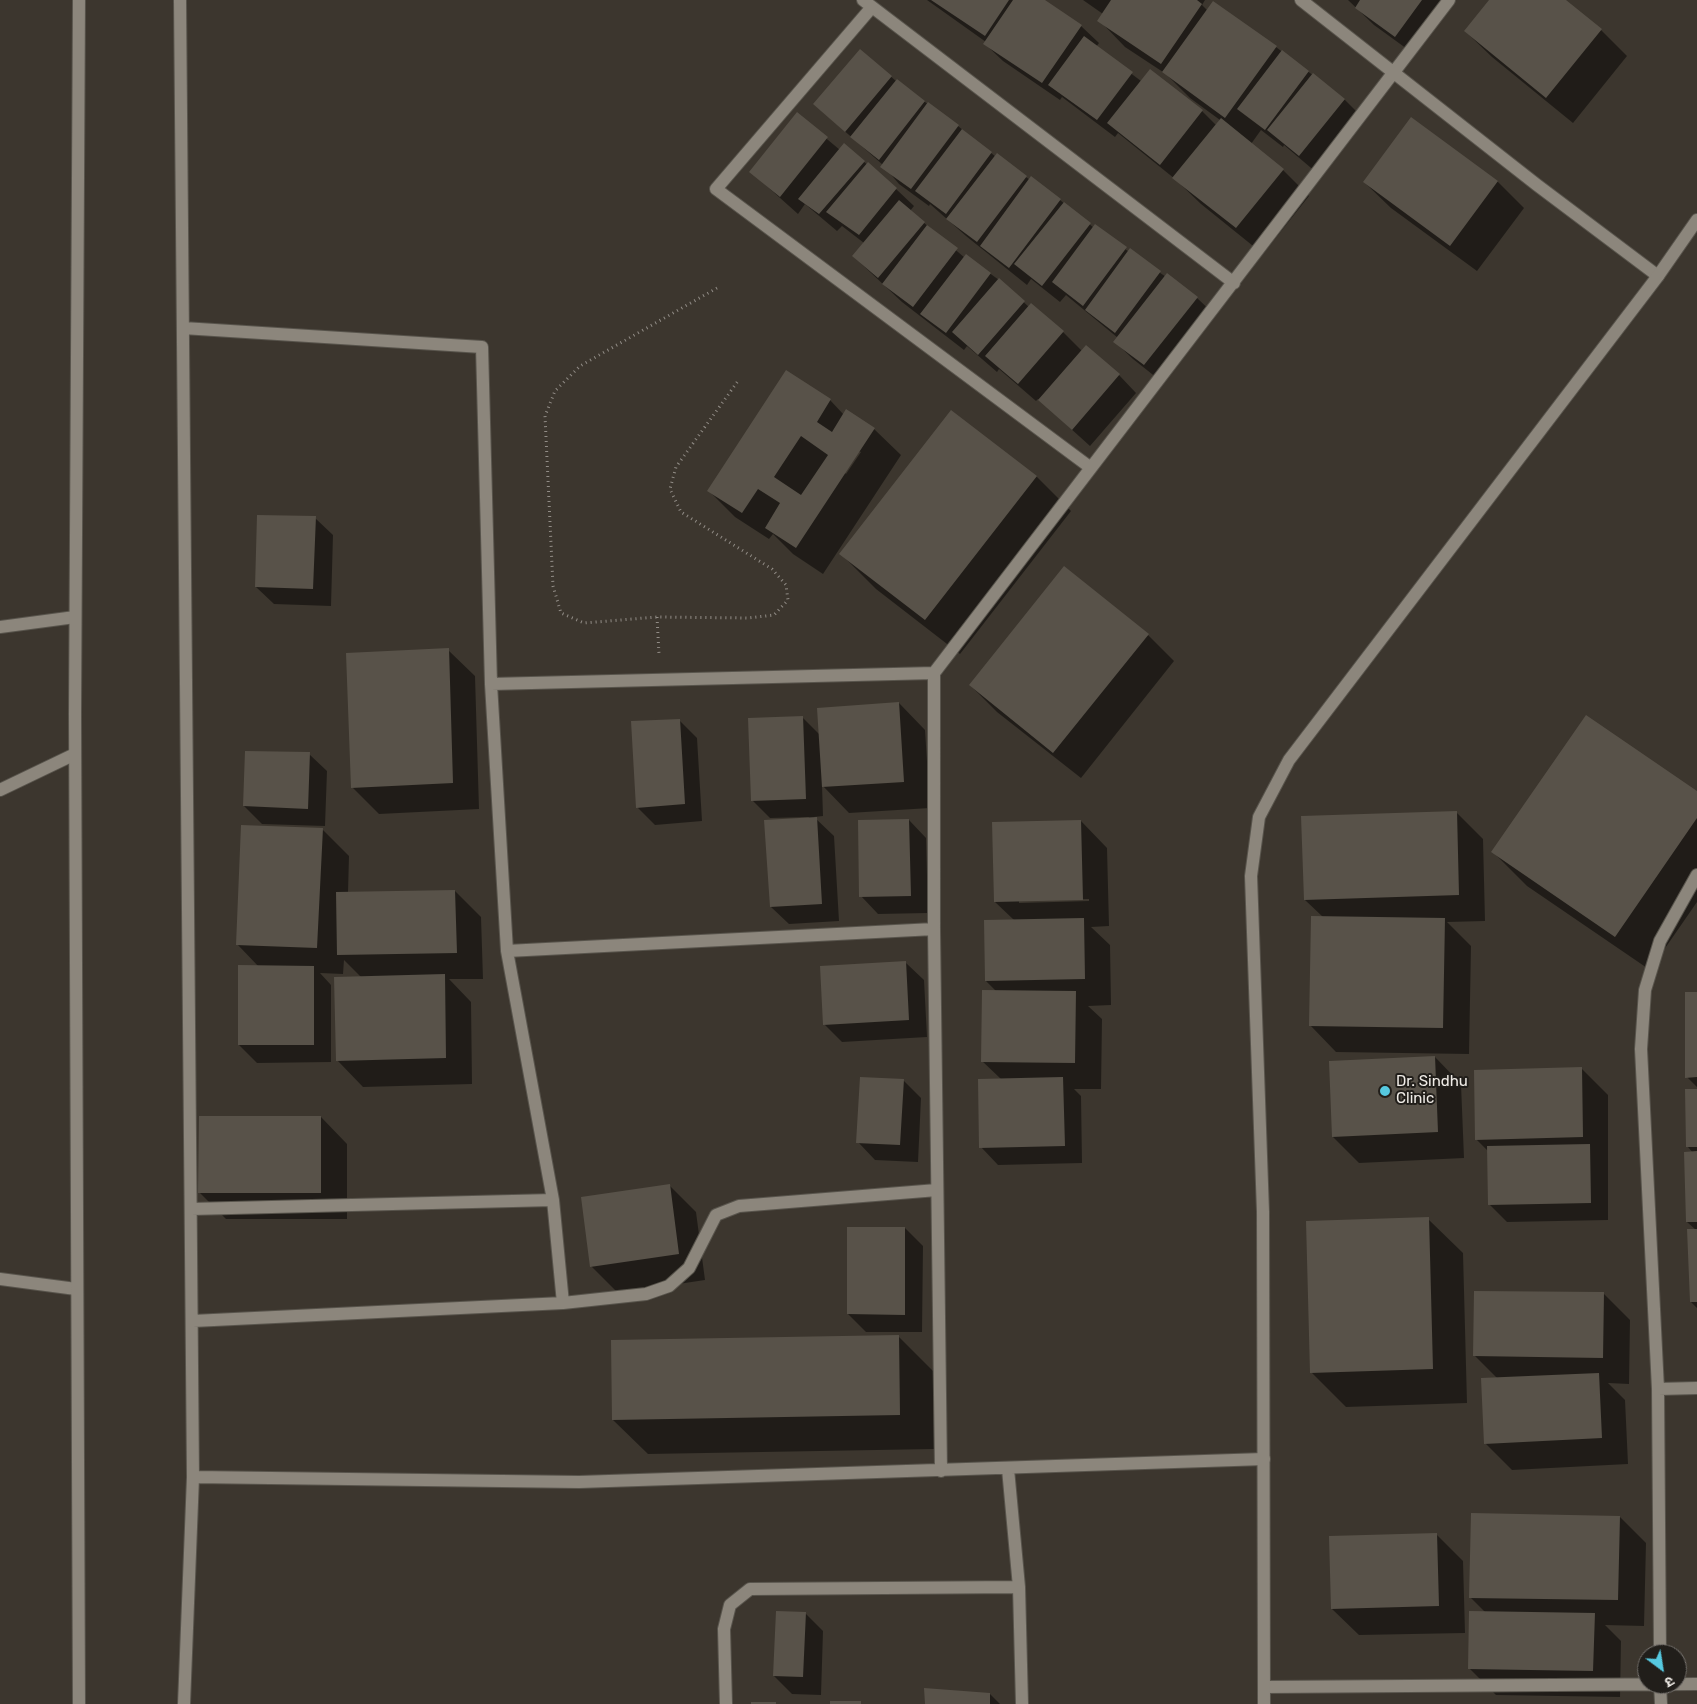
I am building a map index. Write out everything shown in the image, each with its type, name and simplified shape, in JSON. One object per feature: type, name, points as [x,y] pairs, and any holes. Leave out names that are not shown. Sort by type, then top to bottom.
[{"type":"street","points":[[79,0],[75,617],[79,1704]]},
{"type":"street","points":[[180,0],[193,1321],[193,1477],[184,1704]]},
{"type":"street","points":[[1301,0],[1530,179],[1658,276]]},
{"type":"street","points":[[942,1471],[934,929],[934,673],[1449,0]]},
{"type":"street","points":[[1091,468],[716,189],[868,3],[1234,283]]},
{"type":"street","points":[[1264,1704],[1263,1212],[1251,876],[1259,817],[1289,760],[1658,276],[1697,220]]},
{"type":"street","points":[[183,328],[482,347],[491,684],[507,951],[552,1200],[563,1303]]},
{"type":"street","points":[[0,627],[75,617]]},
{"type":"street","points":[[491,684],[934,673]]},
{"type":"street","points":[[0,790],[75,754]]},
{"type":"street","points":[[1660,1644],[1658,1389],[1641,1049],[1645,990],[1660,941],[1697,875]]},
{"type":"street","points":[[507,951],[934,929]]},
{"type":"street","points":[[193,1321],[563,1303],[646,1294],[669,1286],[689,1268],[716,1215],[739,1206],[937,1190]]},
{"type":"street","points":[[191,1209],[552,1200]]},
{"type":"street","points":[[0,1278],[76,1289]]},
{"type":"street","points":[[1658,1389],[1697,1388]]},
{"type":"street","points":[[193,1477],[579,1482],[1264,1459]]},
{"type":"street","points":[[1008,1469],[1019,1587],[1022,1704]]},
{"type":"street","points":[[726,1704],[724,1629],[730,1605],[750,1589],[1019,1587]]},
{"type":"street","points":[[1264,1687],[1637,1684]]},
{"type":"path","points":[[716,288],[580,366],[555,391],[545,416],[553,586],[561,612],[584,623],[657,617],[748,618],[774,616],[788,600],[786,585],[772,569],[681,512],[670,489],[676,467],[738,381]]},
{"type":"path","points":[[657,617],[661,679]]},
{"type":"building","points":[[931,0],[1009,0],[985,36]]},
{"type":"building","points":[[1013,0],[1045,0],[1082,25],[1042,83],[983,44]]},
{"type":"building","points":[[1111,0],[1197,0],[1202,4],[1161,64],[1097,21]]},
{"type":"building","points":[[1360,0],[1422,0],[1395,37],[1355,8]]},
{"type":"building","points":[[1489,0],[1566,0],[1602,29],[1546,98],[1464,31]]},
{"type":"building","points":[[1213,1],[1277,46],[1225,118],[1162,72]]},
{"type":"building","points":[[1084,36],[1133,72],[1097,120],[1048,85]]},
{"type":"building","points":[[860,49],[892,76],[845,132],[813,104]]},
{"type":"building","points":[[1282,50],[1309,71],[1265,130],[1237,109]]},
{"type":"building","points":[[1150,69],[1203,110],[1160,165],[1107,123]]},
{"type":"building","points":[[1313,73],[1345,99],[1299,156],[1267,130]]},
{"type":"building","points":[[897,79],[925,101],[879,160],[850,137]]},
{"type":"building","points":[[928,102],[959,125],[911,189],[880,167]]},
{"type":"building","points":[[797,112],[828,137],[780,197],[749,172]]},
{"type":"building","points":[[1411,117],[1498,181],[1450,246],[1363,182]]},
{"type":"building","points":[[1221,118],[1284,169],[1236,228],[1172,178]]},
{"type":"building","points":[[962,129],[992,152],[946,214],[915,191]]},
{"type":"building","points":[[844,143],[865,161],[819,214],[798,199]]},
{"type":"building","points":[[997,153],[1027,176],[977,242],[946,219]]},
{"type":"building","points":[[868,162],[897,188],[859,235],[826,212]]},
{"type":"building","points":[[1031,176],[1061,199],[1009,268],[980,246]]},
{"type":"building","points":[[899,200],[925,222],[878,278],[852,256]]},
{"type":"building","points":[[1064,202],[1091,223],[1042,286],[1014,264]]},
{"type":"building","points":[[1095,224],[1127,247],[1083,306],[1052,282]]},
{"type":"building","points":[[927,225],[958,248],[913,307],[882,284]]},
{"type":"building","points":[[1130,248],[1161,271],[1115,333],[1085,310]]},
{"type":"building","points":[[966,254],[991,273],[946,333],[920,314]]},
{"type":"building","points":[[1167,273],[1198,297],[1144,365],[1113,342]]},
{"type":"building","points":[[999,278],[1025,301],[978,355],[952,332]]},
{"type":"building","points":[[1031,303],[1064,331],[1018,384],[985,356]]},
{"type":"building","points":[[1086,345],[1120,374],[1072,430],[1038,400]]},
{"type":"building","points":[[786,370],[831,399],[817,422],[832,432],[846,409],[875,428],[796,548],[765,528],[780,503],[758,489],[742,513],[707,491]],"holes":[[[801,436],[828,455],[801,495],[774,477]]]},
{"type":"building","points":[[951,410],[1037,476],[925,620],[839,554]]},
{"type":"building","points":[[257,515],[316,516],[313,589],[255,587]]},
{"type":"building","points":[[1064,566],[1149,634],[1053,753],[969,685]]},
{"type":"building","points":[[449,648],[453,783],[351,788],[346,653]]},
{"type":"building","points":[[899,702],[904,782],[822,787],[817,708]]},
{"type":"building","points":[[1586,715],[1697,791],[1697,818],[1615,937],[1491,852]]},
{"type":"building","points":[[803,716],[806,799],[751,801],[748,718]]},
{"type":"building","points":[[680,719],[685,804],[636,808],[631,721]]},
{"type":"building","points":[[245,751],[310,752],[308,809],[243,806]]},
{"type":"building","points":[[1457,811],[1459,895],[1304,900],[1301,816]]},
{"type":"building","points":[[817,817],[822,904],[770,907],[764,820]]},
{"type":"building","points":[[909,819],[911,896],[859,897],[858,820]]},
{"type":"building","points":[[1081,820],[1083,900],[994,902],[992,822]]},
{"type":"building","points":[[241,825],[323,828],[317,948],[236,945]]},
{"type":"building","points":[[455,890],[457,953],[337,955],[336,892]]},
{"type":"building","points":[[1311,916],[1445,918],[1443,1028],[1309,1026]]},
{"type":"building","points":[[1084,918],[1085,979],[985,981],[984,920]]},
{"type":"building","points":[[906,961],[909,1020],[823,1025],[820,966]]},
{"type":"building","points":[[238,965],[314,966],[314,1045],[238,1045]]},
{"type":"building","points":[[445,974],[446,1058],[336,1061],[334,977]]},
{"type":"building","points":[[982,990],[1076,991],[1075,1063],[981,1062]]},
{"type":"building","points":[[1685,992],[1697,992],[1697,1077],[1685,1078]]},
{"type":"building","points":[[1435,1056],[1438,1132],[1332,1137],[1329,1061]]},
{"type":"building","points":[[1582,1067],[1583,1137],[1475,1140],[1474,1070]]},
{"type":"building","points":[[860,1077],[904,1079],[900,1145],[856,1143]]},
{"type":"building","points":[[1063,1077],[1065,1146],[979,1148],[978,1079]]},
{"type":"building","points":[[1685,1089],[1697,1089],[1697,1147],[1686,1147]]},
{"type":"building","points":[[199,1116],[321,1116],[321,1193],[198,1193]]},
{"type":"building","points":[[1590,1144],[1591,1203],[1488,1205],[1487,1146]]},
{"type":"building","points":[[1697,1151],[1697,1222],[1686,1222],[1684,1152]]},
{"type":"building","points":[[670,1184],[679,1254],[590,1267],[581,1197]]},
{"type":"building","points":[[1429,1217],[1433,1369],[1310,1373],[1306,1221]]},
{"type":"building","points":[[847,1227],[905,1227],[905,1315],[847,1314]]},
{"type":"building","points":[[1687,1229],[1697,1229],[1697,1302],[1690,1302]]},
{"type":"building","points":[[1474,1291],[1604,1292],[1603,1358],[1473,1356]]},
{"type":"building","points":[[899,1335],[900,1415],[612,1420],[611,1340]]},
{"type":"building","points":[[1599,1373],[1602,1438],[1484,1444],[1481,1378]]},
{"type":"building","points":[[1471,1513],[1620,1516],[1618,1600],[1469,1598]]},
{"type":"building","points":[[1437,1533],[1439,1606],[1331,1609],[1329,1536]]},
{"type":"building","points":[[776,1611],[806,1612],[803,1677],[773,1676]]},
{"type":"building","points":[[1469,1611],[1595,1613],[1593,1671],[1468,1669]]},
{"type":"building","points":[[924,1688],[990,1693],[990,1704],[925,1704]]},
{"type":"building","points":[[830,1701],[861,1701],[861,1704],[830,1704]]},
{"type":"building","points":[[751,1702],[776,1702],[776,1704],[751,1704]]},
{"type":"place","name":"Dr. Sindhu Clinic","points":[[1385,1091]]}]
